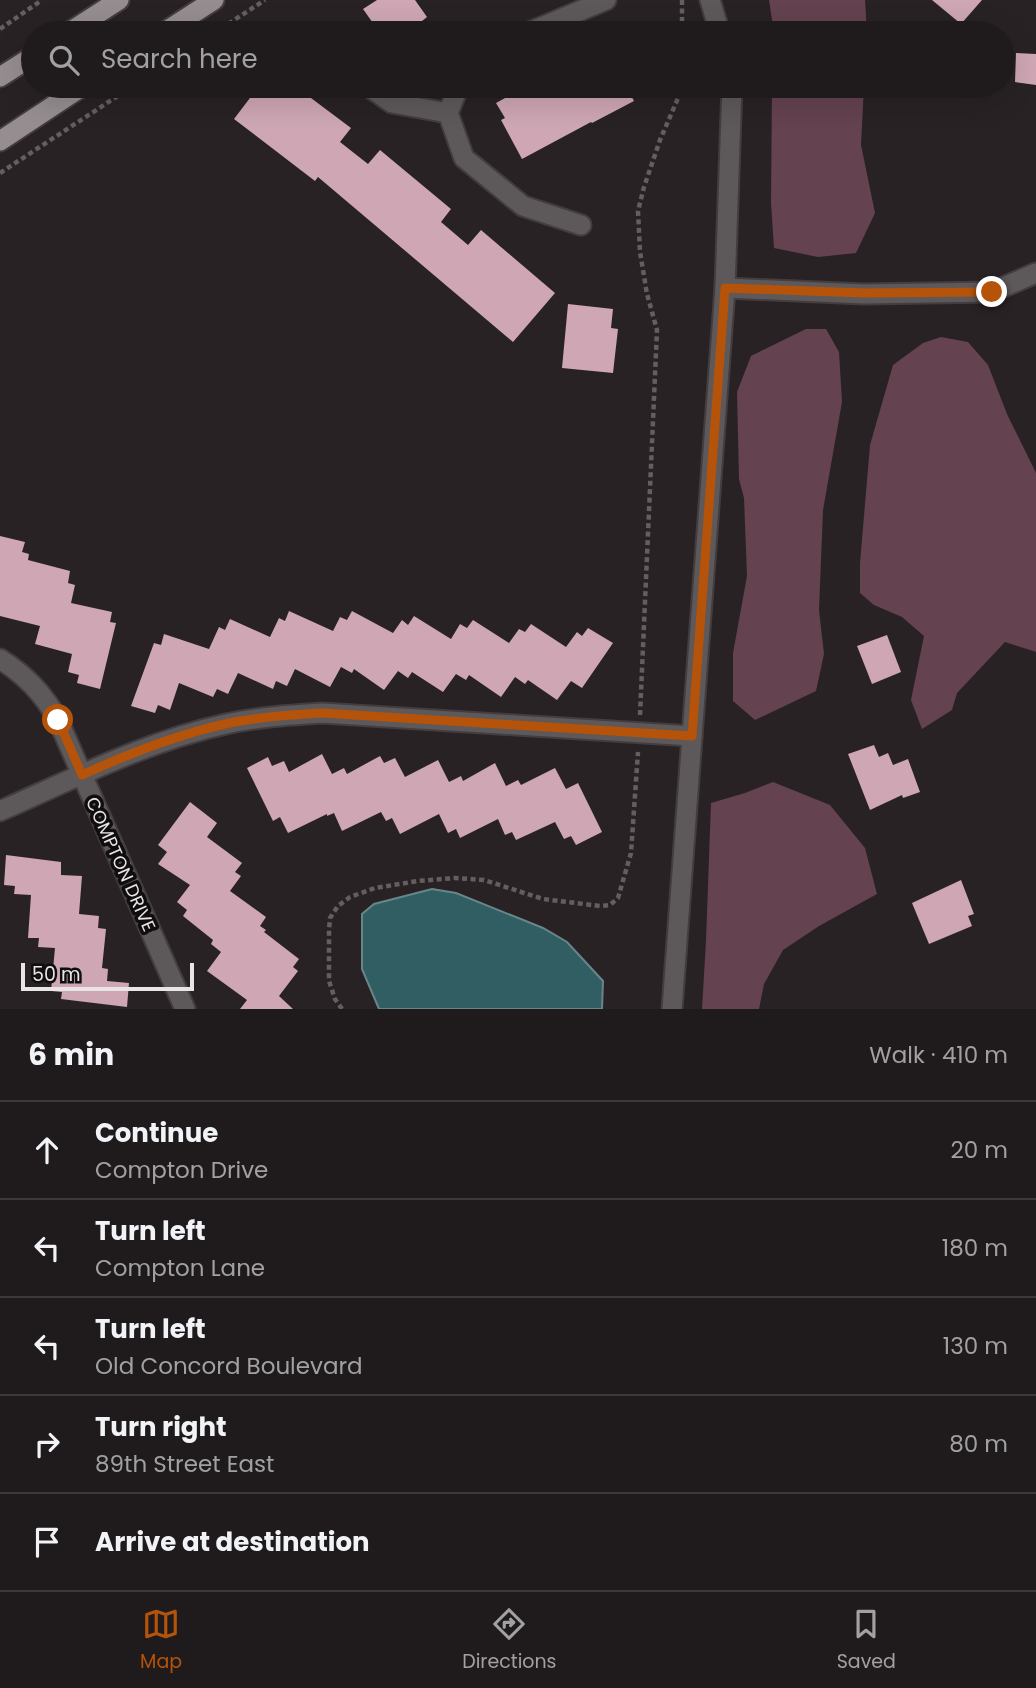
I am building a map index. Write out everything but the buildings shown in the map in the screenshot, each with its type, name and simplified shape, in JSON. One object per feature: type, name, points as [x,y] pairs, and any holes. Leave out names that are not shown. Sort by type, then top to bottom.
[{"type":"main road","points":[[87,21],[119,0]]},
{"type":"main road","points":[[182,21],[214,0]]},
{"type":"main road","points":[[0,77],[21,64]]},
{"type":"main road","points":[[0,141],[65,98]]},
{"type":"street","points":[[556,21],[606,0]]},
{"type":"street","points":[[710,0],[716,21]]},
{"type":"street","points":[[385,98],[392,103],[449,113]]},
{"type":"street","points":[[455,98],[449,113],[464,158],[523,206],[581,225]]},
{"type":"street","points":[[672,1009],[725,288],[732,98]]},
{"type":"street","points":[[725,288],[864,293],[992,292],[1036,273]]},
{"type":"street","name":"COMPTON DRIVE","points":[[0,659],[29,680],[45,698],[58,720],[186,1009]]},
{"type":"street","points":[[0,811],[128,754],[199,730],[274,716],[322,713],[692,736]]},
{"type":"path","points":[[0,29],[42,0]]},
{"type":"path","points":[[233,21],[265,0]]},
{"type":"path","points":[[682,0],[682,21]]},
{"type":"path","points":[[0,173],[115,98]]},
{"type":"path","points":[[342,1009],[335,999],[329,981],[329,930],[330,918],[338,906],[350,897],[375,888],[455,878],[484,880],[543,899],[600,906],[610,905],[618,898],[631,853],[640,732],[657,330],[647,295],[640,252],[638,211],[660,140],[678,98]]},
{"type":"shaded area","points":[[769,0],[865,0],[866,21],[772,21]]},
{"type":"shaded area","points":[[772,98],[863,98],[861,145],[875,213],[856,253],[818,257],[774,248],[771,203]]},
{"type":"shaded area","points":[[806,329],[826,329],[839,352],[842,402],[823,510],[819,610],[824,654],[816,691],[755,720],[733,701],[733,653],[747,576],[744,498],[739,479],[737,392],[751,356]]},
{"type":"shaded area","points":[[941,337],[968,342],[988,365],[1007,414],[1036,473],[1036,652],[1005,642],[957,693],[952,710],[922,729],[911,700],[924,636],[902,617],[874,605],[860,593],[860,563],[870,445],[893,365],[923,343]]},
{"type":"shaded area","points":[[773,782],[830,805],[865,848],[877,894],[819,926],[783,950],[764,984],[759,1009],[702,1009],[711,803]]},
{"type":"water","points":[[432,889],[456,893],[543,928],[567,942],[603,981],[602,1009],[379,1009],[362,969],[362,914],[374,904]]},
{"type":"route","points":[[58,720],[82,775],[128,754],[199,730],[274,716],[322,713],[692,736],[725,288],[864,293],[992,292]]}]
